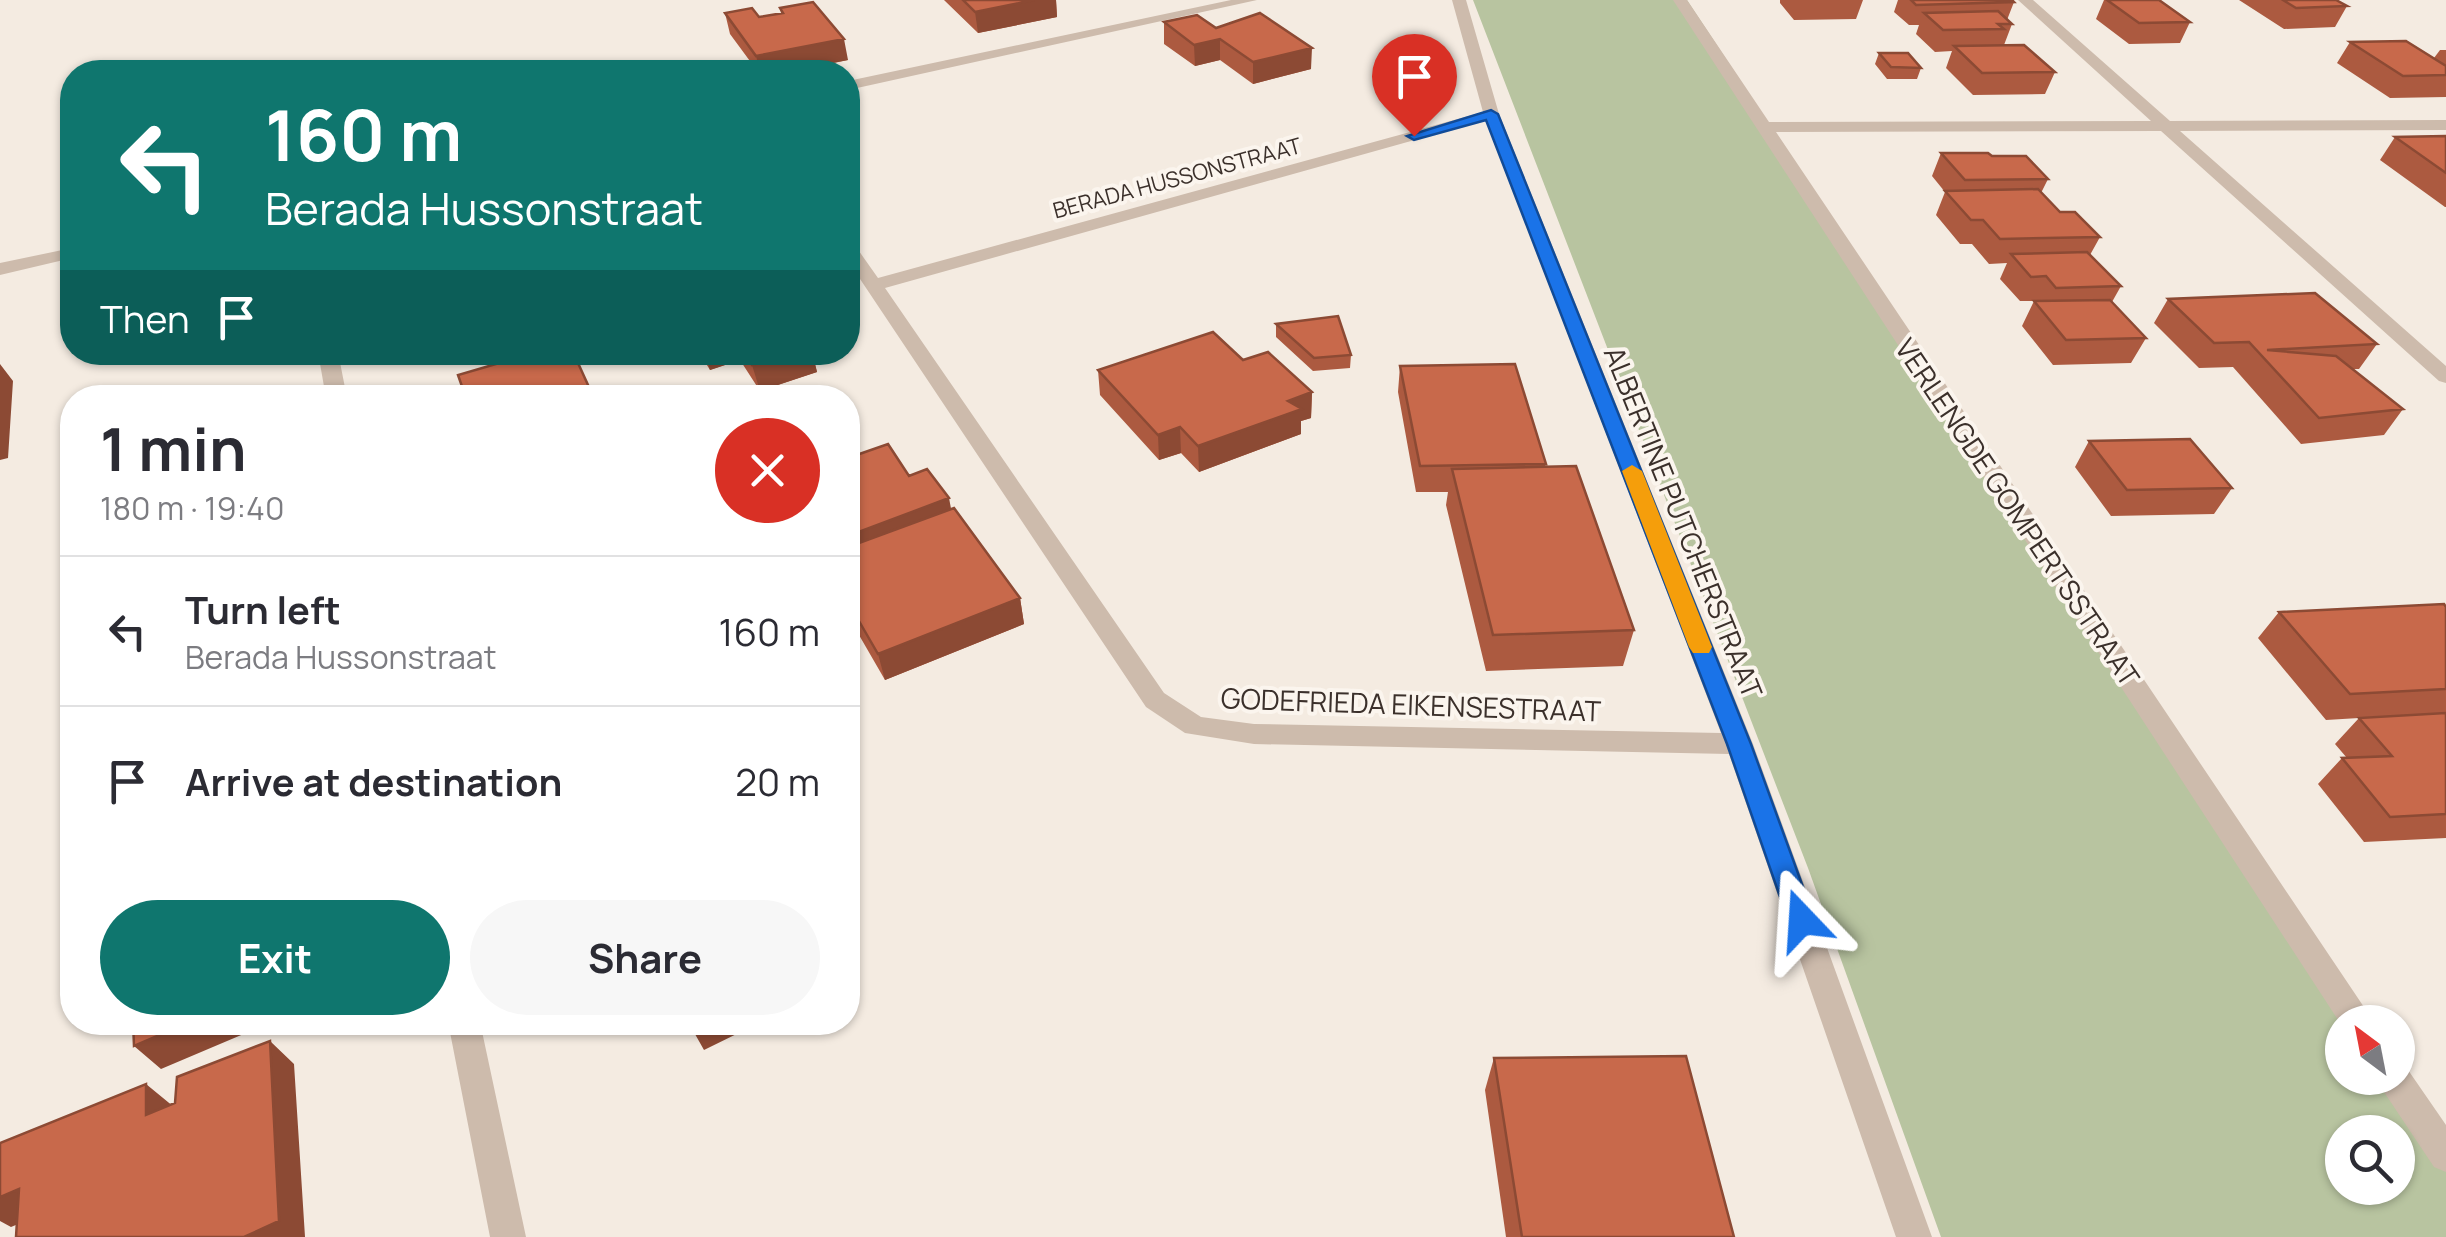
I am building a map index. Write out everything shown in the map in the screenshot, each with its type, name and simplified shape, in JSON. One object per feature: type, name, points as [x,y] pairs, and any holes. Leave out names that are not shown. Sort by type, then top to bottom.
[{"type":"street","points":[[860,83],[1250,0]]},
{"type":"street","name":"ALBERTINE PUTCHERSTRAAT","points":[[1459,0],[1491,114],[1739,744],[1914,1237]]},
{"type":"street","name":"VERLENGDE GOMPERTSSTRAAT","points":[[1680,0],[2347,1005]]},
{"type":"street","points":[[2024,0],[2446,376]]},
{"type":"street","name":"BERADA HUSSONSTRAAT","points":[[875,284],[1491,114]]},
{"type":"street","points":[[1762,126],[2446,125]]},
{"type":"street","points":[[0,269],[60,256]]},
{"type":"street","name":"GODEFRIEDA EIKENSESTRAAT","points":[[860,264],[1155,700],[1196,726],[1254,734],[1739,744]]},
{"type":"street","points":[[467,1035],[508,1237]]},
{"type":"street","points":[[2405,1095],[2446,1155]]},
{"type":"green space","points":[[1473,0],[1687,0],[2351,1005],[2325,1005],[2325,1095],[2411,1095],[2446,1147],[2446,1237],[1941,1237],[1808,868]]},
{"type":"building","points":[[963,0],[1034,0],[975,12]]},
{"type":"building","points":[[1911,0],[2012,0],[2014,2],[1916,5]]},
{"type":"building","points":[[2107,0],[2159,0],[2190,22],[2139,23]]},
{"type":"building","points":[[2283,0],[2336,0],[2347,6],[2296,8]]},
{"type":"building","points":[[813,2],[844,39],[756,56],[725,13],[752,8],[759,17],[783,13],[780,8]]},
{"type":"building","points":[[1998,11],[2012,24],[1998,24],[2004,29],[1943,30],[1924,13]]},
{"type":"building","points":[[1260,13],[1312,48],[1253,62],[1220,39],[1194,45],[1164,22],[1197,15],[1216,28]]},
{"type":"building","points":[[2406,41],[2446,66],[2446,75],[2403,76],[2350,42]]},
{"type":"building","points":[[2024,45],[2055,72],[1982,73],[1954,46]]},
{"type":"building","points":[[1879,53],[1908,53],[1921,68],[1891,67]]},
{"type":"building","points":[[2446,136],[2446,173],[2395,137]]},
{"type":"building","points":[[1941,153],[2026,156],[2048,179],[1965,180]]},
{"type":"building","points":[[2038,189],[2060,212],[2075,212],[2100,237],[2000,239],[1983,220],[1971,220],[1945,191]]},
{"type":"building","points":[[2087,252],[2121,286],[2056,288],[2046,276],[2031,277],[2011,254]]},
{"type":"building","points":[[2315,293],[2377,344],[2267,350],[2336,356],[2403,409],[2319,418],[2249,342],[2214,343],[2168,299]]},
{"type":"building","points":[[2110,300],[2146,338],[2066,340],[2034,301]]},
{"type":"building","points":[[1338,316],[1351,355],[1314,358],[1276,324]]},
{"type":"building","points":[[1213,332],[1243,360],[1268,352],[1312,392],[1288,401],[1302,409],[1198,446],[1180,427],[1158,435],[1098,370]]},
{"type":"building","points":[[1515,364],[1546,464],[1420,466],[1400,366]]},
{"type":"building","points":[[492,365],[579,365],[588,385],[461,385],[458,375]]},
{"type":"building","points":[[2190,439],[2232,488],[2127,490],[2089,441]]},
{"type":"building","points":[[888,444],[909,476],[927,469],[949,498],[860,531],[860,454]]},
{"type":"building","points":[[1576,466],[1634,630],[1493,635],[1452,469]]},
{"type":"building","points":[[954,508],[1020,598],[878,654],[860,623],[860,543]]},
{"type":"building","points":[[2444,604],[2446,689],[2350,694],[2279,612]]},
{"type":"building","points":[[2446,713],[2446,814],[2390,817],[2342,758],[2392,756],[2359,718]]},
{"type":"building","points":[[134,1035],[160,1035],[134,1046]]},
{"type":"building","points":[[270,1041],[279,1221],[244,1237],[16,1237],[19,1189],[0,1197],[0,1143],[146,1084],[146,1115],[175,1103],[177,1077]]},
{"type":"building","points":[[1686,1056],[1734,1237],[1522,1237],[1494,1058]]},
{"type":"slow traffic","points":[[1632,471],[1701,647]]},
{"type":"route","points":[[1414,136],[1491,114],[1739,744],[1802,920]]}]
